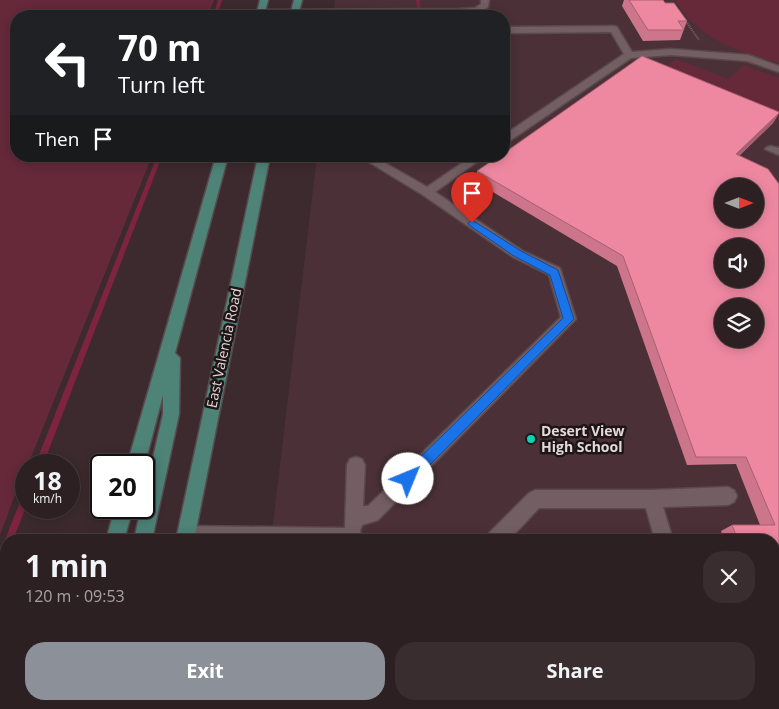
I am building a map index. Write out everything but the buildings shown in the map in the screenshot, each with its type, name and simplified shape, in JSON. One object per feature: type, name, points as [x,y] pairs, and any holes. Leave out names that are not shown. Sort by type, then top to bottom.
[{"type":"main road","points":[[139,454],[220,162]]},
{"type":"main road","name":"East Valencia Road","points":[[186,534],[263,162]]},
{"type":"main road","points":[[144,534],[172,414],[172,337]]},
{"type":"main road","points":[[117,534],[121,519]]},
{"type":"lane","points":[[477,10],[485,5],[484,0]]},
{"type":"lane","points":[[510,30],[614,30],[629,55]]},
{"type":"lane","points":[[510,136],[629,55],[671,52],[709,54],[748,58],[779,69]]},
{"type":"lane","points":[[363,162],[364,169]]},
{"type":"lane","points":[[354,516],[372,514],[569,319],[555,272],[518,254],[427,192],[374,162]]},
{"type":"lane","points":[[427,192],[471,162]]},
{"type":"lane","points":[[353,534],[356,465]]},
{"type":"lane","points":[[502,534],[535,499],[652,499],[728,496]]},
{"type":"lane","points":[[652,499],[662,534]]},
{"type":"path","points":[[680,14],[709,54]]},
{"type":"shaded area","points":[[0,0],[214,0],[210,10],[10,10],[10,162],[150,162],[32,454],[15,454],[15,495],[0,534]]},
{"type":"shaded area","name":"Desert View High School","points":[[335,0],[779,0],[779,534],[272,534],[316,162],[510,162],[510,10],[334,10]]},
{"type":"shaded area","points":[[675,0],[779,0],[779,63],[733,48],[711,37],[690,20]]},
{"type":"shaded area","points":[[676,59],[728,79],[744,65],[779,78],[779,116],[773,123],[656,75]]},
{"type":"waterway","points":[[217,10],[220,0]]},
{"type":"waterway","points":[[418,0],[419,8]]},
{"type":"waterway","points":[[43,454],[158,162]]},
{"type":"waterway","points":[[11,534],[17,519]]},
{"type":"place","name":"Desert View High School","points":[[531,439]]},
{"type":"route","points":[[408,479],[569,319],[555,272],[518,254],[472,223]]}]
